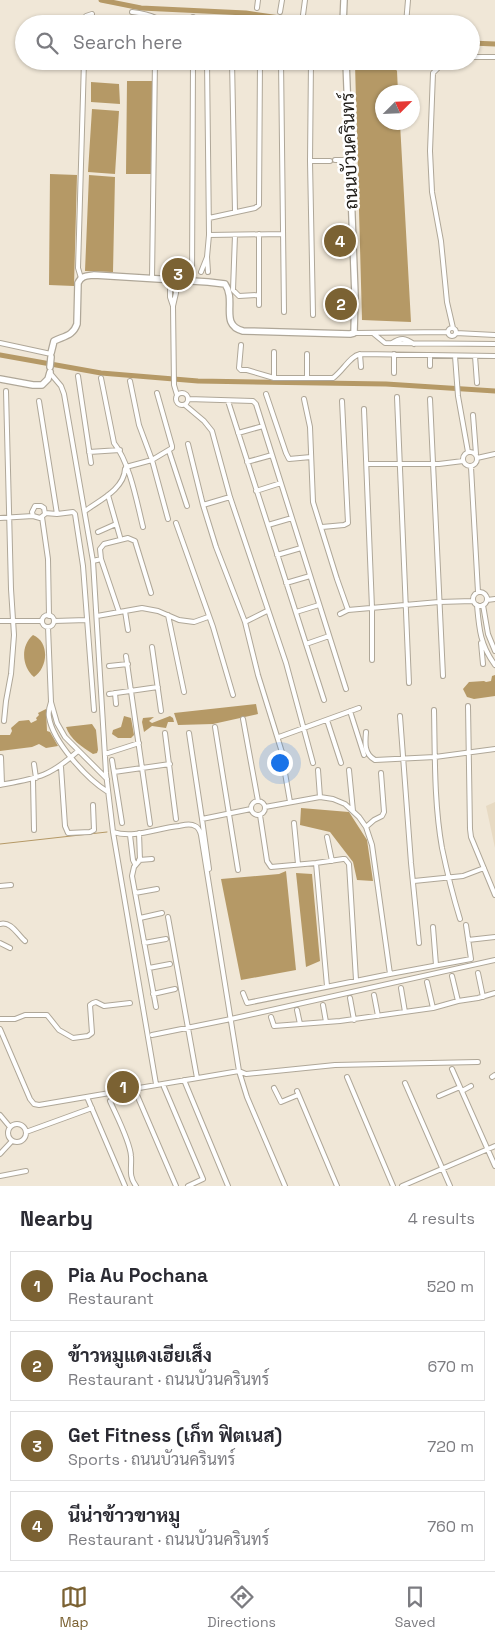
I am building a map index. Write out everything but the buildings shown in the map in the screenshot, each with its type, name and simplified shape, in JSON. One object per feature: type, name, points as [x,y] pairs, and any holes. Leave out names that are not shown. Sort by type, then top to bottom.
[{"type":"street","points":[[257,8],[258,0]]},
{"type":"street","points":[[280,12],[282,0]]},
{"type":"street","points":[[303,14],[305,0]]},
{"type":"street","points":[[343,15],[344,0]]},
{"type":"street","points":[[407,15],[408,0]]},
{"type":"street","points":[[132,12],[150,15]]},
{"type":"street","points":[[480,57],[495,57]]},
{"type":"street","points":[[81,278],[78,268],[84,70]]},
{"type":"street","points":[[152,280],[155,70]]},
{"type":"street","points":[[192,281],[193,70]]},
{"type":"street","points":[[201,277],[209,235],[207,70]]},
{"type":"street","points":[[232,70],[235,212]]},
{"type":"street","points":[[209,218],[255,208],[259,205],[260,70]]},
{"type":"street","points":[[281,70],[284,312]]},
{"type":"street","points":[[311,70],[310,161],[313,315]]},
{"type":"street","name":"ถนนบัวนครินทร์","points":[[346,70],[354,333]]},
{"type":"street","points":[[436,70],[433,73],[430,151],[432,192],[441,240],[447,302],[456,333]]},
{"type":"street","points":[[335,160],[349,160]]},
{"type":"street","points":[[310,161],[330,161]]},
{"type":"street","points":[[258,305],[259,234]]},
{"type":"street","points":[[209,235],[283,234]]},
{"type":"street","points":[[235,235],[233,290],[239,296],[258,295]]},
{"type":"street","points":[[206,257],[208,277]]},
{"type":"street","points":[[0,379],[42,385],[48,379],[54,341],[67,336],[75,330],[77,324],[78,283],[84,276],[94,275],[173,281],[192,281],[201,277],[208,277],[225,284],[230,290],[230,318],[232,325],[237,330],[242,331],[374,334],[448,332],[453,328]]},
{"type":"street","points":[[173,281],[170,297],[173,306],[173,367],[174,385],[178,395]]},
{"type":"street","points":[[448,332],[452,336],[455,336],[456,333],[495,335]]},
{"type":"street","points":[[374,334],[385,343],[392,343],[399,338],[406,338],[414,344],[495,344]]},
{"type":"street","points":[[0,343],[51,355]]},
{"type":"street","points":[[241,345],[240,370],[247,370],[274,378],[333,378],[340,373],[353,356],[360,354],[495,356]]},
{"type":"street","points":[[274,352],[274,378]]},
{"type":"street","points":[[307,354],[307,378]]},
{"type":"street","points":[[360,354],[361,367]]},
{"type":"street","points":[[394,354],[394,374]]},
{"type":"street","points":[[430,355],[430,366]]},
{"type":"street","points":[[455,356],[458,396],[468,452]]},
{"type":"street","points":[[474,356],[477,383]]},
{"type":"street","points":[[50,370],[64,394],[93,561],[108,792],[113,832],[156,1084]]},
{"type":"street","points":[[78,376],[91,463]]},
{"type":"street","points":[[101,378],[114,443],[120,450],[126,466],[143,527]]},
{"type":"street","points":[[130,381],[139,425],[152,460],[168,519]]},
{"type":"street","points":[[4,721],[14,648],[6,391]]},
{"type":"street","points":[[126,466],[152,460],[169,451],[172,446],[157,393]]},
{"type":"street","points":[[185,405],[188,400],[187,395],[184,393],[178,395],[175,399],[176,402],[181,406],[185,405],[204,421],[212,431],[230,497],[286,663],[313,763]]},
{"type":"street","points":[[266,394],[289,459],[311,457]]},
{"type":"street","points":[[397,397],[409,683]]},
{"type":"street","points":[[304,399],[310,427],[314,502],[348,610]]},
{"type":"street","points":[[430,399],[444,676]]},
{"type":"street","points":[[188,400],[254,402],[346,689]]},
{"type":"street","points":[[39,401],[57,514]]},
{"type":"street","points":[[228,401],[324,700]]},
{"type":"street","points":[[322,527],[348,523],[342,401]]},
{"type":"street","points":[[364,409],[372,608],[372,660]]},
{"type":"street","points":[[471,467],[476,465],[477,456],[473,415]]},
{"type":"street","points":[[238,433],[263,426]]},
{"type":"street","points":[[188,444],[203,505],[216,547],[245,622],[258,675],[285,762]]},
{"type":"street","points":[[89,452],[120,450]]},
{"type":"street","points":[[169,451],[188,506]]},
{"type":"street","points":[[468,452],[472,452],[477,456],[495,454]]},
{"type":"street","points":[[463,461],[464,456],[468,452]]},
{"type":"street","points":[[247,462],[272,455]]},
{"type":"street","points":[[367,464],[433,464],[463,461]]},
{"type":"street","points":[[463,461],[471,467]]},
{"type":"street","points":[[85,511],[122,481],[126,466]]},
{"type":"street","points":[[471,467],[478,592],[475,594],[475,603],[483,664]]},
{"type":"street","points":[[256,490],[281,483]]},
{"type":"street","points":[[108,494],[120,536]]},
{"type":"street","points":[[203,505],[230,497]]},
{"type":"street","points":[[34,516],[33,509],[38,505],[44,508],[45,513]]},
{"type":"street","points":[[45,513],[73,512],[75,514],[83,566],[94,710]]},
{"type":"street","points":[[0,518],[34,516],[36,518],[42,517],[45,513]]},
{"type":"street","points":[[42,517],[48,559],[49,616]]},
{"type":"street","points":[[268,525],[292,518]]},
{"type":"street","points":[[176,523],[213,627],[233,695]]},
{"type":"street","points":[[98,532],[116,524]]},
{"type":"street","points":[[119,612],[101,559],[100,549],[104,544],[128,538],[135,541],[151,593]]},
{"type":"street","points":[[277,555],[301,548]]},
{"type":"street","points":[[93,561],[101,559]]},
{"type":"street","points":[[286,583],[310,576]]},
{"type":"street","points":[[478,592],[484,594],[487,600]]},
{"type":"street","points":[[490,659],[495,653],[488,634],[483,605],[487,600],[495,599]]},
{"type":"street","points":[[340,614],[348,610],[439,602],[483,605]]},
{"type":"street","points":[[296,612],[319,604]]},
{"type":"street","points":[[97,616],[142,608],[158,611],[179,620],[194,622],[208,617]]},
{"type":"street","points":[[124,611],[128,630]]},
{"type":"street","points":[[245,622],[268,611]]},
{"type":"street","points":[[168,615],[184,692]]},
{"type":"street","points":[[49,616],[53,617],[54,621]]},
{"type":"street","points":[[0,621],[42,621],[49,616]]},
{"type":"street","points":[[54,621],[87,620]]},
{"type":"street","points":[[42,621],[48,628],[51,702],[61,730],[78,752],[107,779]]},
{"type":"street","points":[[48,628],[52,626],[54,621]]},
{"type":"street","points":[[306,644],[329,636]]},
{"type":"street","points":[[481,638],[490,659],[495,665]]},
{"type":"street","points":[[152,647],[161,711]]},
{"type":"street","points":[[126,656],[150,824]]},
{"type":"street","points":[[109,666],[128,664]]},
{"type":"street","points":[[109,694],[158,687]]},
{"type":"street","points":[[115,693],[116,704]]},
{"type":"street","points":[[51,702],[48,711],[49,720],[65,751],[88,777],[108,792]]},
{"type":"street","points":[[468,706],[471,837],[495,895]]},
{"type":"street","points":[[278,737],[359,708]]},
{"type":"street","points":[[434,710],[438,820],[448,878],[460,919]]},
{"type":"street","points":[[350,711],[364,754]]},
{"type":"street","points":[[400,716],[402,760],[419,943]]},
{"type":"street","points":[[243,719],[258,801],[262,802],[264,807],[263,813],[260,815],[269,865],[316,863],[346,859],[348,864],[356,980]]},
{"type":"street","points":[[327,720],[340,763]]},
{"type":"street","points":[[215,727],[238,870]]},
{"type":"street","points":[[366,732],[365,746],[372,759],[402,760],[495,749]]},
{"type":"street","points":[[165,733],[176,819]]},
{"type":"street","points":[[189,733],[210,872]]},
{"type":"street","points":[[105,754],[139,743]]},
{"type":"street","points":[[0,757],[1,784],[34,779],[61,767],[78,752]]},
{"type":"street","points":[[112,760],[122,823]]},
{"type":"street","points":[[34,764],[34,830]]},
{"type":"street","points":[[114,772],[170,764]]},
{"type":"street","points":[[61,767],[65,826],[68,833],[90,832],[94,830],[93,805]]},
{"type":"street","points":[[318,770],[320,797]]},
{"type":"street","points":[[349,770],[353,811]]},
{"type":"street","points":[[285,773],[290,802]]},
{"type":"street","points":[[366,826],[382,816],[384,812],[381,773]]},
{"type":"street","points":[[264,807],[320,797],[334,799],[345,804],[366,826],[372,845],[390,974]]},
{"type":"street","points":[[251,809],[254,802],[258,801]]},
{"type":"street","points":[[202,819],[251,809]]},
{"type":"street","points":[[251,809],[252,813],[260,815]]},
{"type":"street","points":[[294,823],[298,864]]},
{"type":"street","points":[[113,832],[130,835],[164,827],[194,825],[202,835],[239,1070],[247,1098],[285,1186]]},
{"type":"street","points":[[139,833],[140,860]]},
{"type":"street","points":[[130,835],[134,862],[132,873],[135,893],[156,1007]]},
{"type":"street","points":[[327,837],[332,861]]},
{"type":"street","points":[[134,862],[152,859]]},
{"type":"street","points":[[316,863],[327,986]]},
{"type":"street","points":[[414,881],[463,876],[484,868]]},
{"type":"street","points":[[0,886],[11,885]]},
{"type":"street","points":[[135,893],[157,888]]},
{"type":"street","points":[[140,918],[162,913]]},
{"type":"street","points":[[168,917],[197,1078]]},
{"type":"street","points":[[0,924],[4,922],[9,924],[25,941]]},
{"type":"street","points":[[243,994],[247,1002],[471,958],[466,925]]},
{"type":"street","points":[[433,927],[436,965]]},
{"type":"street","points":[[468,940],[495,937]]},
{"type":"street","points":[[144,943],[166,939]]},
{"type":"street","points":[[0,943],[10,948]]},
{"type":"street","points":[[152,1035],[495,960]]},
{"type":"street","points":[[149,968],[170,964]]},
{"type":"street","points":[[478,973],[483,997]]},
{"type":"street","points":[[452,976],[458,1002]]},
{"type":"street","points":[[427,982],[432,1008]]},
{"type":"street","points":[[401,988],[405,1012]]},
{"type":"street","points":[[153,994],[175,989]]},
{"type":"street","points":[[271,1017],[274,1026],[354,1020],[432,1008],[495,993]]},
{"type":"street","points":[[374,995],[378,1016]]},
{"type":"street","points":[[350,998],[354,1020]]},
{"type":"street","points":[[0,1018],[15,1019],[25,1015],[47,1016],[59,1030],[73,1038],[88,1036],[92,1032],[90,1005],[92,1003],[96,1002],[104,1006],[130,1003]]},
{"type":"street","points":[[323,1005],[326,1022]]},
{"type":"street","points":[[297,1010],[300,1024]]},
{"type":"street","points":[[0,1029],[30,1099],[34,1104],[40,1105],[239,1070],[246,1074],[335,1065],[478,1062]]},
{"type":"street","points":[[452,1069],[495,1166]]},
{"type":"street","points":[[347,1077],[393,1186]]},
{"type":"street","points":[[184,1080],[228,1186]]},
{"type":"street","points":[[404,1083],[450,1186]]},
{"type":"street","points":[[439,1096],[471,1086]]},
{"type":"street","points":[[164,1087],[206,1186]]},
{"type":"street","points":[[274,1088],[281,1102],[298,1093],[337,1186]]},
{"type":"street","points":[[137,1095],[176,1186]]},
{"type":"street","points":[[87,1097],[125,1186]]},
{"type":"street","points":[[110,1100],[129,1146],[131,1176],[136,1186]]},
{"type":"street","points":[[10,1127],[8,1134],[12,1140],[18,1142],[23,1140],[26,1132],[92,1108]]},
{"type":"street","points":[[0,1116],[10,1127]]},
{"type":"street","points":[[10,1127],[18,1124],[26,1132]]},
{"type":"street","points":[[0,1154],[12,1140]]},
{"type":"street","points":[[402,1186],[495,1146]]},
{"type":"street","points":[[0,1176],[26,1171]]},
{"type":"street","points":[[188,1186],[203,1179]]},
{"type":"shaded area","points":[[355,70],[397,71],[398,85],[375,85],[375,130],[400,130],[411,322],[362,320]]},
{"type":"shaded area","points":[[127,81],[154,81],[153,174],[126,174]]},
{"type":"shaded area","points":[[91,82],[119,84],[120,104],[91,102]]},
{"type":"shaded area","points":[[92,109],[119,111],[115,174],[88,172]]},
{"type":"shaded area","points":[[50,174],[77,175],[74,286],[49,285]]},
{"type":"shaded area","points":[[89,175],[115,177],[113,272],[85,271]]},
{"type":"shaded area","points":[[33,635],[42,643],[45,655],[42,668],[34,677],[27,668],[24,656],[26,645]]},
{"type":"shaded area","points":[[495,675],[495,696],[474,699],[467,697],[463,689],[469,682],[491,681],[492,676]]},
{"type":"shaded area","points":[[256,704],[258,714],[213,724],[178,725],[174,713]]},
{"type":"shaded area","points":[[46,709],[47,731],[50,732],[58,746],[46,748],[39,744],[32,747],[0,751],[0,735],[10,735],[11,728],[19,721],[29,720],[31,723],[37,720],[38,713]]},
{"type":"shaded area","points":[[124,716],[131,718],[134,735],[131,738],[118,738],[112,734],[113,730],[121,727]]},
{"type":"shaded area","points":[[170,716],[174,722],[168,722],[166,728],[152,726],[144,732],[143,718],[154,717],[149,721],[152,723]]},
{"type":"shaded area","points":[[92,724],[96,730],[98,750],[97,753],[93,754],[73,739],[66,727]]},
{"type":"shaded area","points":[[495,802],[495,848],[486,806]]},
{"type":"shaded area","points":[[301,808],[349,812],[367,840],[373,881],[357,880],[353,862],[330,832],[300,825]]},
{"type":"shaded area","points":[[286,871],[296,970],[241,980],[221,879],[279,874]]},
{"type":"shaded area","points":[[296,873],[312,874],[320,961],[306,967]]},
{"type":"waterway","points":[[101,0],[141,8],[260,15]]},
{"type":"waterway","points":[[480,43],[495,44]]},
{"type":"waterway","points":[[0,355],[101,373],[198,381],[386,384],[495,391]]},
{"type":"waterway","points":[[0,844],[107,832]]},
{"type":"place","name":"นีน่าข้าวขาหมู","points":[[340,241]]},
{"type":"place","name":"Get Fitness (เก็ท ฟิตเนส)","points":[[178,274]]},
{"type":"place","name":"ข้าวหมูแดงเฮียเส็ง","points":[[341,304]]},
{"type":"place","name":"Pia Au Pochana","points":[[123,1087]]}]
